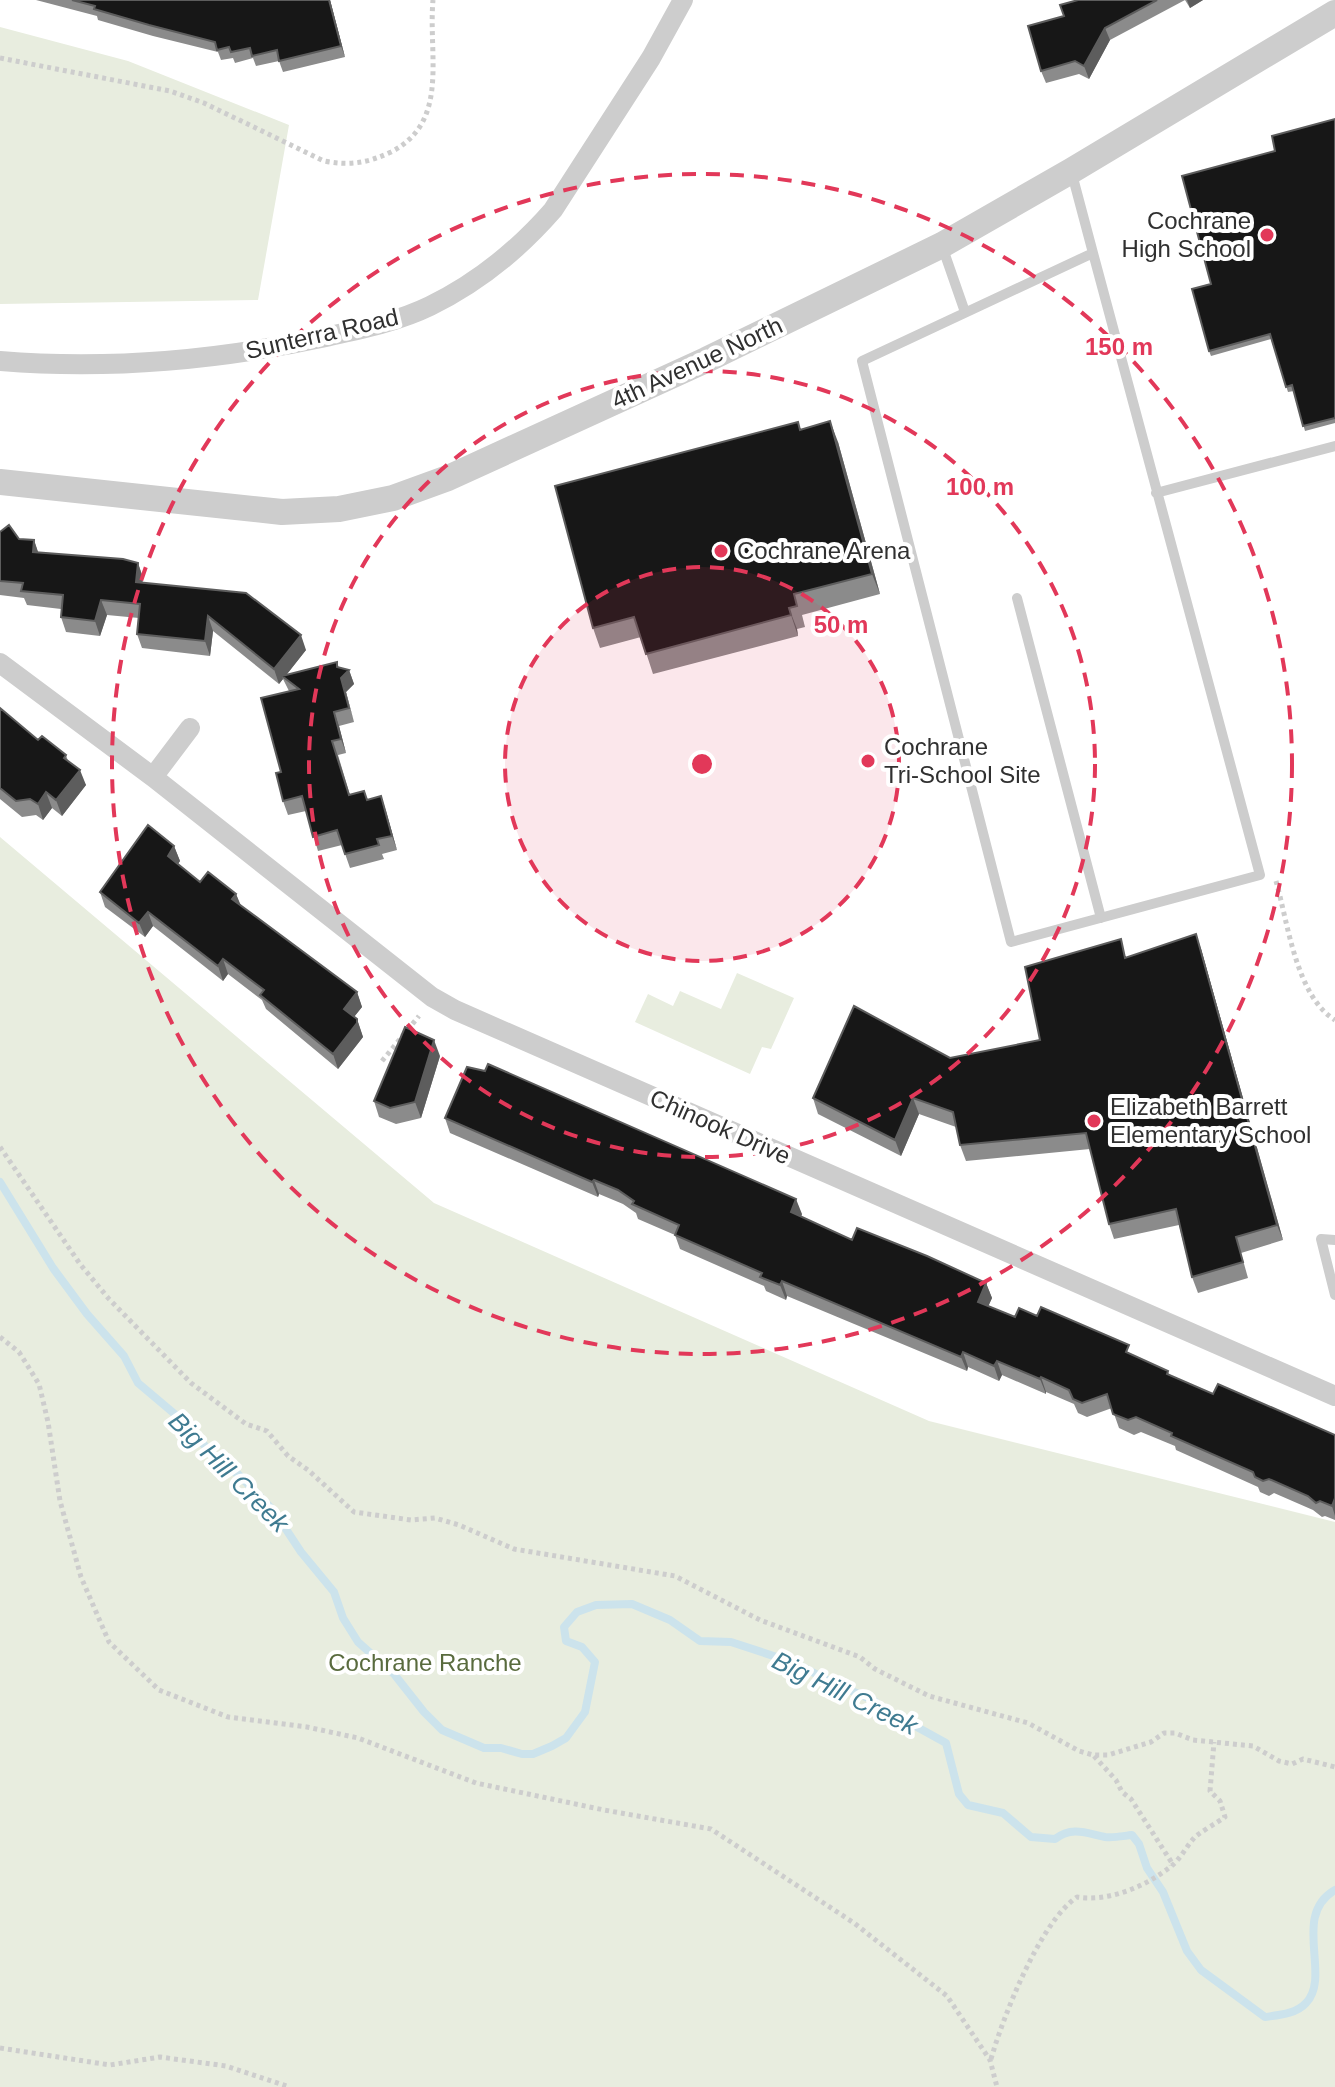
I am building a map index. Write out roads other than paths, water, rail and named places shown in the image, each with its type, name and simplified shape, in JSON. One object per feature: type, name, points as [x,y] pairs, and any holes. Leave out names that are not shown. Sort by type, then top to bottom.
[{"type":"street","name":"Sunterra Road","points":[[0,361],[69,364],[136,362],[245,353],[371,327],[431,306],[478,278],[535,231],[553,210],[643,71],[683,0]]},
{"type":"street","name":"4th Avenue North","points":[[0,482],[282,512],[312,512],[365,505],[448,478],[706,360],[942,245],[1333,19]]},
{"type":"street","name":"Chinook Drive","points":[[0,663],[153,777],[432,997],[455,1010],[1335,1396]]},
{"type":"street","points":[[153,777],[190,728]]},
{"type":"lane","points":[[1071,171],[1260,875],[1011,942],[862,361],[1093,253]]},
{"type":"lane","points":[[942,245],[965,312]]},
{"type":"lane","points":[[1156,493],[1335,446]]},
{"type":"lane","points":[[1017,598],[1101,918]]},
{"type":"lane","points":[[1335,1240],[1321,1239],[1335,1295]]},
{"type":"waterway","name":"Big Hill Creek","points":[[0,1182],[53,1268],[87,1314],[124,1356],[138,1383],[183,1421],[219,1462],[238,1474],[274,1511],[301,1552],[334,1592],[343,1618],[358,1642],[394,1674],[442,1730],[484,1748],[501,1748],[522,1754],[533,1754],[566,1738],[585,1712],[595,1662],[582,1647],[566,1641],[564,1627],[577,1612],[596,1605],[632,1604],[670,1620],[700,1641],[731,1642],[795,1663],[873,1700],[899,1722],[917,1727],[946,1743],[959,1794],[968,1805],[1003,1813],[1031,1837],[1055,1839],[1073,1832],[1108,1837],[1132,1835],[1139,1844],[1147,1868],[1163,1892],[1187,1951],[1201,1970],[1265,2017],[1297,2010],[1313,1991],[1316,1914],[1322,1901],[1335,1890]]},
{"type":"place","name":"Cochrane High School","points":[[1267,235]]},
{"type":"place","name":"Cochrane Arena","points":[[721,551]]},
{"type":"place","name":"Cochrane Tri-School Site","points":[[868,761]]},
{"type":"place","name":"Elizabeth Barrett Elementary School","points":[[1094,1121]]},
{"type":"park label","name":"Cochrane Ranche","points":[[425,1663]]}]
